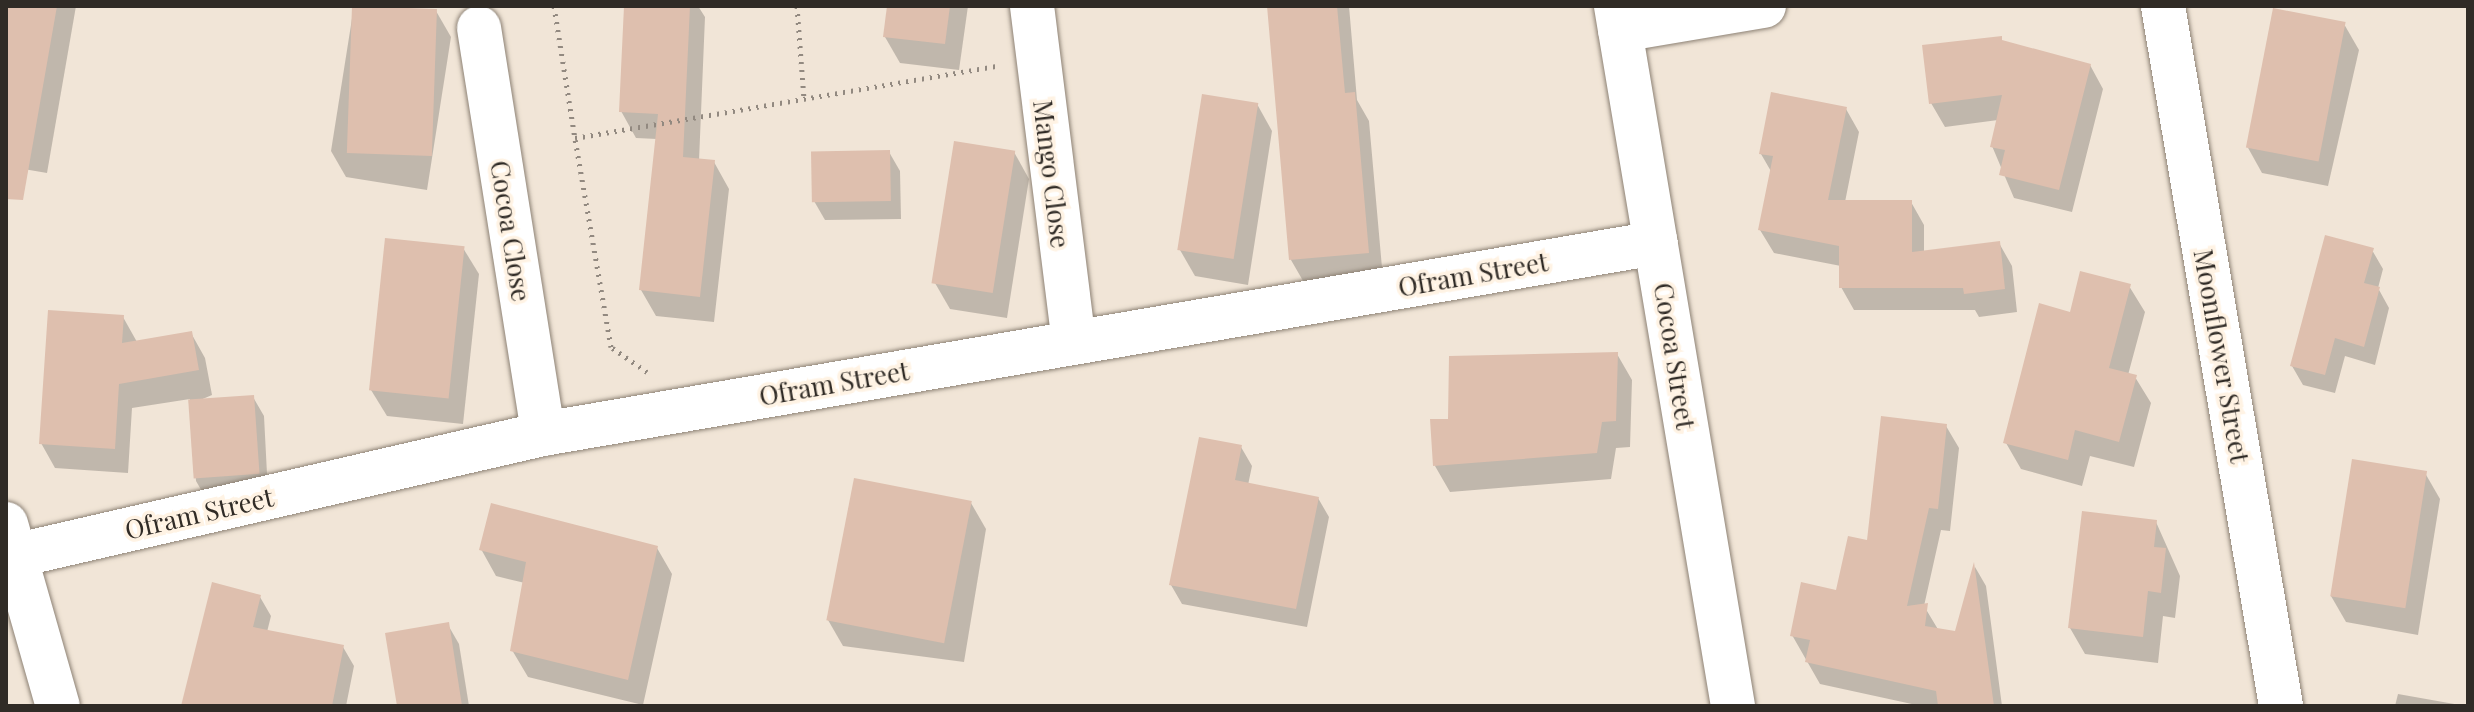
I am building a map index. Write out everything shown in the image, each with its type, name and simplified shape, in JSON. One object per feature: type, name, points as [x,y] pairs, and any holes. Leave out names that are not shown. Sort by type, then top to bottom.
[{"type":"street","name":"Mango Close","points":[[1032,6],[1074,341]]},
{"type":"street","points":[[1618,18],[1764,6]]},
{"type":"street","name":"Moonflower Street","points":[[2163,6],[2281,706]]},
{"type":"street","name":"Cocoa Street","points":[[1618,18],[1733,706]]},
{"type":"street","name":"Cocoa Close","points":[[479,28],[543,434]]},
{"type":"street","name":"Ofram Street","points":[[12,539],[543,434],[1656,243]]},
{"type":"street","points":[[12,539],[58,706]]},
{"type":"path","points":[[554,6],[611,347],[644,372],[660,370]]},
{"type":"path","points":[[797,6],[804,99]]},
{"type":"path","points":[[575,138],[1038,59]]},
{"type":"building","points":[[6,6],[57,6],[23,200],[6,199]]},
{"type":"building","points":[[352,6],[437,9],[432,156],[347,153]]},
{"type":"building","points":[[624,6],[690,6],[683,157],[715,160],[700,297],[639,290],[658,114],[619,112]]},
{"type":"building","points":[[887,6],[950,6],[945,44],[883,37]]},
{"type":"building","points":[[1267,6],[1337,6],[1345,93],[1355,92],[1369,253],[1289,260]]},
{"type":"building","points":[[2273,8],[2346,22],[2319,162],[2246,147]]},
{"type":"building","points":[[2002,36],[2002,40],[2091,64],[2059,190],[1999,175],[2005,150],[1990,147],[2002,95],[1929,104],[1922,45]]},
{"type":"building","points":[[1771,92],[1847,107],[1828,200],[1912,200],[1912,252],[2000,241],[2005,289],[1964,294],[1963,288],[1839,288],[1839,246],[1758,230],[1773,156],[1759,154]]},
{"type":"building","points":[[1202,94],[1258,103],[1234,259],[1177,250]]},
{"type":"building","points":[[954,141],[1015,151],[993,293],[931,283]]},
{"type":"building","points":[[890,150],[891,201],[812,202],[811,151]]},
{"type":"building","points":[[2325,235],[2374,248],[2364,283],[2380,287],[2364,347],[2335,338],[2325,375],[2290,366]]},
{"type":"building","points":[[385,238],[465,246],[449,399],[369,390]]},
{"type":"building","points":[[2080,271],[2131,284],[2109,368],[2137,375],[2119,442],[2075,430],[2068,460],[2003,443],[2039,303],[2070,312]]},
{"type":"building","points":[[48,310],[124,315],[122,343],[192,331],[199,370],[119,384],[115,449],[39,444]]},
{"type":"building","points":[[1618,352],[1616,421],[1602,422],[1597,453],[1433,466],[1430,419],[1448,419],[1449,356]]},
{"type":"building","points":[[254,395],[260,474],[194,478],[188,400]]},
{"type":"building","points":[[1881,416],[1947,424],[1938,509],[1929,508],[1907,606],[1928,603],[1925,626],[1955,631],[1974,562],[1994,706],[1938,706],[1936,691],[1805,662],[1810,640],[1790,636],[1801,582],[1836,590],[1848,536],[1867,540]]},
{"type":"building","points":[[1199,437],[1242,445],[1235,480],[1319,497],[1296,609],[1169,585]]},
{"type":"building","points":[[2352,459],[2427,471],[2405,608],[2330,596]]},
{"type":"building","points":[[854,478],[972,501],[944,643],[826,620]]},
{"type":"building","points":[[491,503],[658,546],[628,680],[510,651],[526,562],[479,550]]},
{"type":"building","points":[[2082,511],[2157,520],[2154,547],[2166,548],[2161,593],[2148,591],[2143,637],[2068,628]]},
{"type":"building","points":[[212,582],[261,595],[253,627],[344,645],[332,706],[181,706]]},
{"type":"building","points":[[449,622],[462,706],[397,706],[385,633]]}]
